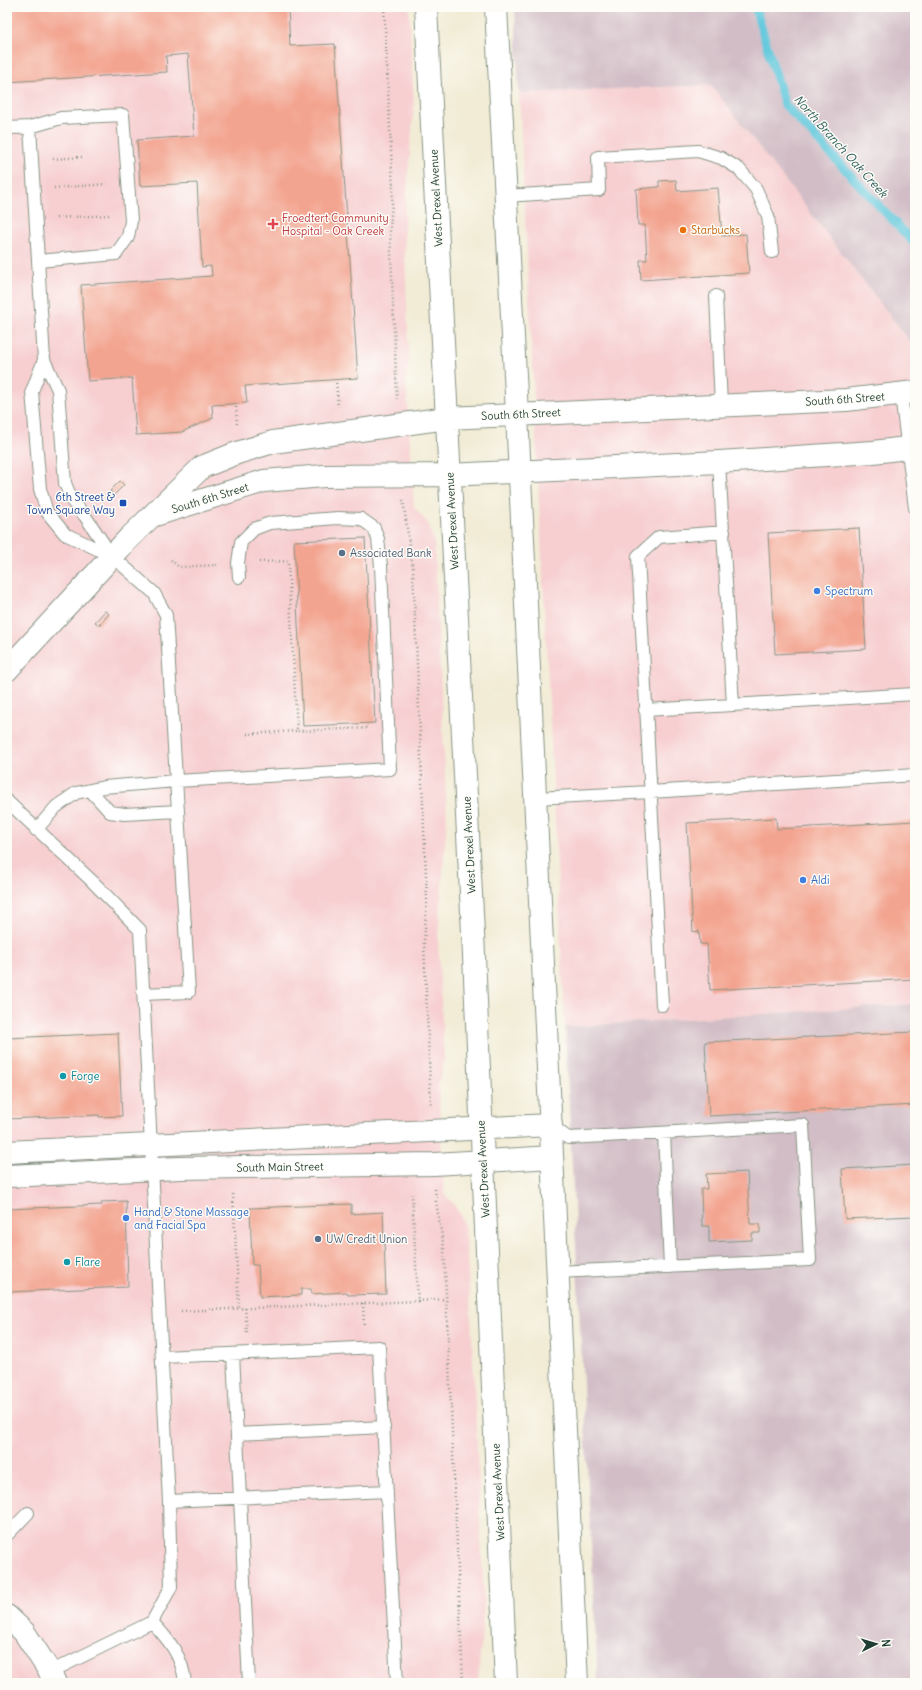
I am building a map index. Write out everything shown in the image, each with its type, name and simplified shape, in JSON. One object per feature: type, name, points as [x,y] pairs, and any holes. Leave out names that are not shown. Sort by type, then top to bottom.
[{"type":"street","name":"West Drexel Avenue","points":[[426,7],[473,934],[506,1683]]},
{"type":"street","points":[[496,7],[536,798],[577,1683]]},
{"type":"street","name":"South 6th Street","points":[[7,670],[112,556],[202,467],[237,453],[273,442],[447,418],[846,400],[908,393]]},
{"type":"street","name":"South 6th Street","points":[[152,516],[264,481],[324,476],[449,475],[720,462],[912,448]]},
{"type":"street","points":[[7,1152],[551,1125]]},
{"type":"street","name":"South Main Street","points":[[7,1176],[152,1169],[434,1164],[552,1157]]},
{"type":"street","points":[[7,1616],[24,1632],[53,1678]]},
{"type":"lane","points":[[7,128],[30,127],[61,118],[123,115],[131,213],[128,237],[116,254],[38,261]]},
{"type":"lane","points":[[30,127],[44,360],[58,390],[65,483],[72,501],[85,516],[112,556],[154,593],[166,615],[189,992],[143,994]]},
{"type":"lane","points":[[505,196],[600,190],[598,157],[698,150],[721,158],[739,169],[756,189],[768,216],[772,252]]},
{"type":"lane","points":[[716,296],[721,405]]},
{"type":"lane","points":[[44,360],[32,391],[40,489],[47,512],[65,534],[112,556]]},
{"type":"lane","points":[[908,393],[915,508]]},
{"type":"lane","points":[[720,462],[733,706]]},
{"type":"lane","points":[[36,830],[56,807],[76,793],[104,787],[176,781],[390,769],[381,566],[378,539],[374,528],[361,520],[338,518],[270,523],[254,529],[240,542],[238,563],[239,577]]},
{"type":"lane","points":[[662,1005],[638,556],[659,537],[724,532]]},
{"type":"lane","points":[[646,710],[915,694]]},
{"type":"lane","points":[[536,798],[915,775]]},
{"type":"lane","points":[[90,790],[110,812],[124,814],[178,811]]},
{"type":"lane","points":[[7,801],[36,830],[92,881],[140,930],[169,1501],[171,1587],[152,1622],[53,1678]]},
{"type":"lane","points":[[551,1125],[568,1138],[803,1125],[810,1260],[557,1272]]},
{"type":"lane","points":[[664,1133],[670,1267]]},
{"type":"lane","points":[[552,1157],[568,1138]]},
{"type":"lane","points":[[162,1357],[379,1347],[397,1683]]},
{"type":"lane","points":[[233,1354],[249,1683]]},
{"type":"lane","points":[[237,1434],[384,1427]]},
{"type":"lane","points":[[169,1501],[387,1491]]},
{"type":"lane","points":[[7,1535],[28,1513]]},
{"type":"lane","points":[[152,1622],[172,1644],[184,1669],[185,1683]]},
{"type":"path","points":[[384,7],[393,190],[390,229],[396,373]]},
{"type":"path","points":[[32,160],[82,157]]},
{"type":"path","points":[[34,189],[128,183]]},
{"type":"path","points":[[36,219],[131,213]]},
{"type":"path","points":[[336,380],[338,408]]},
{"type":"path","points":[[236,403],[237,427]]},
{"type":"path","points":[[405,516],[413,569],[427,898],[424,943],[429,1078]]},
{"type":"path","points":[[170,560],[179,567],[220,565]]},
{"type":"path","points":[[255,562],[288,561],[297,731]]},
{"type":"path","points":[[247,734],[367,728]]},
{"type":"path","points":[[233,1194],[239,1308]]},
{"type":"path","points":[[412,1194],[418,1301]]},
{"type":"path","points":[[436,1202],[444,1248],[464,1683]]},
{"type":"path","points":[[180,1311],[446,1299]]},
{"type":"shaded area","points":[[7,7],[409,7],[414,105],[404,226],[409,359],[406,376],[414,507],[427,522],[434,542],[447,819],[438,938],[444,1058],[442,1071],[438,1082],[444,1193],[460,1214],[465,1228],[471,1317],[484,1603],[478,1683],[7,1683]]},
{"type":"shaded area","points":[[515,7],[915,7],[915,348],[711,85],[519,93]]},
{"type":"shaded area","points":[[711,85],[915,348],[915,1004],[565,1027],[519,93]]},
{"type":"shaded area","points":[[915,1004],[915,1683],[598,1683],[565,1027]]},
{"type":"building","name":"Froedtert Community Hospital - Oak Creek","points":[[7,7],[288,7],[290,46],[335,44],[358,378],[245,386],[247,403],[212,405],[213,418],[182,432],[136,435],[132,378],[88,381],[81,285],[212,276],[211,266],[202,267],[197,183],[140,186],[137,140],[194,136],[188,54],[166,56],[167,72],[7,82]]},
{"type":"building","name":"Starbucks","points":[[676,180],[677,191],[718,188],[722,236],[746,234],[749,273],[641,280],[640,260],[647,260],[645,225],[638,225],[636,189],[659,187],[659,181]]},
{"type":"building","points":[[120,481],[124,485],[114,495],[110,491]]},
{"type":"building","name":"Spectrum","points":[[859,528],[866,649],[775,654],[768,533]]},
{"type":"building","points":[[365,538],[375,723],[303,726],[294,541]]},
{"type":"building","points":[[105,611],[109,614],[99,625],[95,622]]},
{"type":"building","name":"Aldi","points":[[776,818],[777,829],[915,821],[915,979],[710,990],[707,944],[700,944],[699,931],[693,932],[687,823]]},
{"type":"building","points":[[914,1032],[915,1105],[709,1116],[705,1042]]},
{"type":"building","name":"Forge","points":[[118,1033],[122,1116],[99,1117],[99,1115],[7,1119],[7,1038]]},
{"type":"building","points":[[915,1165],[915,1216],[845,1219],[842,1169]]},
{"type":"building","points":[[747,1172],[750,1224],[760,1224],[760,1233],[752,1233],[752,1240],[709,1242],[709,1226],[702,1226],[701,1189],[707,1189],[706,1174]]},
{"type":"building","name":"Flare","points":[[126,1201],[128,1287],[7,1292],[7,1209],[102,1205],[102,1202]]},
{"type":"building","name":"UW Credit Union","points":[[351,1204],[351,1214],[383,1212],[386,1294],[348,1295],[347,1292],[312,1294],[311,1289],[301,1289],[301,1295],[260,1297],[258,1265],[252,1265],[250,1208]]},
{"type":"waterway","name":"North Branch Oak Creek","points":[[755,7],[785,105],[915,244]]},
{"type":"place","name":"Froedtert Community Hospital - Oak Creek","points":[[273,224]]},
{"type":"place","name":"Starbucks","points":[[683,230]]},
{"type":"place","name":"6th Street & Town Square Way","points":[[123,503]]},
{"type":"place","name":"Associated Bank","points":[[342,553]]},
{"type":"place","name":"Spectrum","points":[[817,591]]},
{"type":"place","name":"Aldi","points":[[803,880]]},
{"type":"place","name":"Forge","points":[[63,1076]]},
{"type":"place","name":"Hand & Stone Massage and Facial Spa","points":[[126,1218]]},
{"type":"place","name":"UW Credit Union","points":[[318,1239]]},
{"type":"place","name":"Flare","points":[[67,1262]]}]
